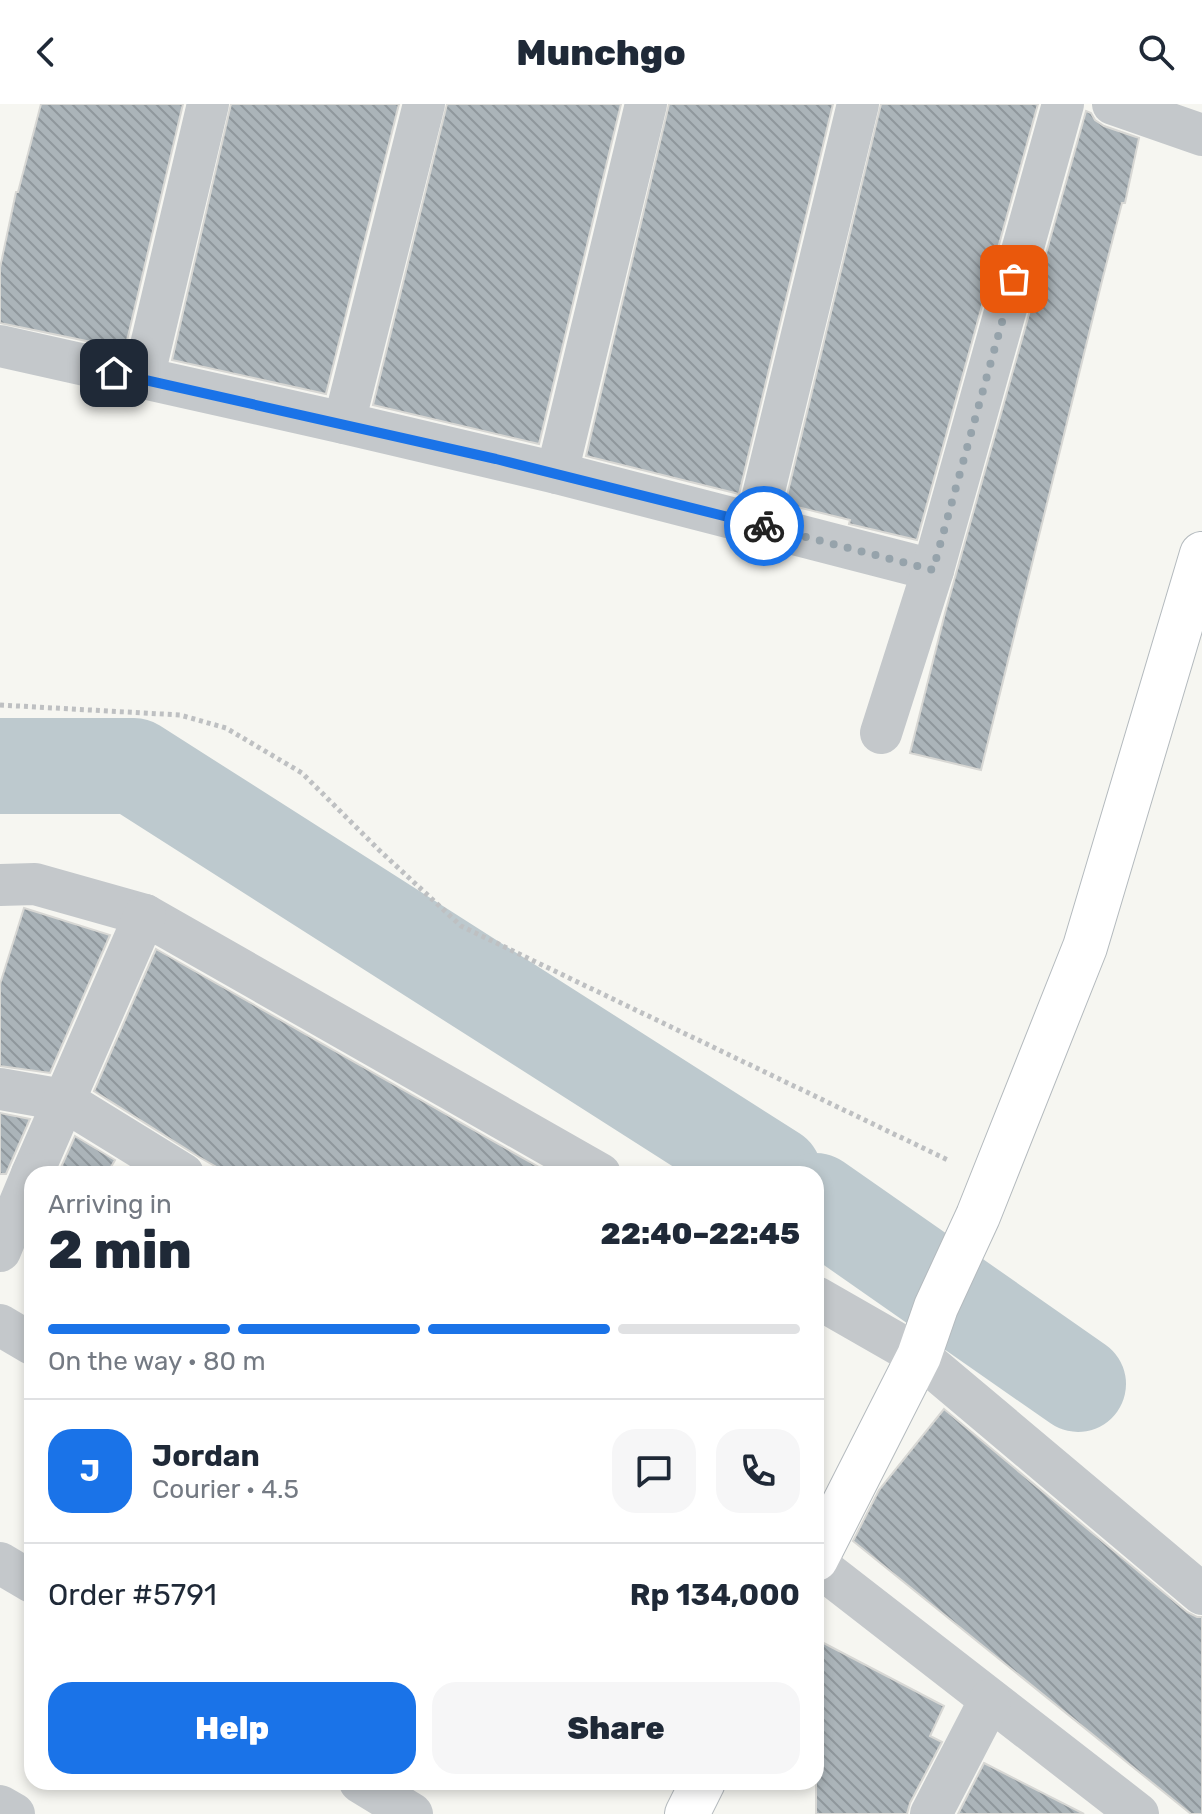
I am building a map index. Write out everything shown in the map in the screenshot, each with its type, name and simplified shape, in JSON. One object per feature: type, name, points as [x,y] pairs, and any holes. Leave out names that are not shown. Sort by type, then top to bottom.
[{"type":"street","points":[[143,379],[208,104]]},
{"type":"street","points":[[344,423],[424,104]]},
{"type":"street","points":[[557,473],[646,104]]},
{"type":"street","points":[[756,524],[858,104]]},
{"type":"street","points":[[881,733],[933,570],[1063,104]]},
{"type":"street","points":[[1113,104],[1202,135]]},
{"type":"street","points":[[0,346],[557,473],[933,570]]},
{"type":"street","points":[[824,1546],[919,1356],[936,1307],[985,1199],[1085,947],[1202,554]]},
{"type":"street","points":[[0,885],[35,884],[145,915],[586,1166]]},
{"type":"street","points":[[35,1166],[145,915]]},
{"type":"street","points":[[0,1089],[63,1100],[170,1166]]},
{"type":"street","points":[[0,1251],[24,1193]]},
{"type":"street","points":[[824,1302],[919,1356],[1202,1594]]},
{"type":"street","points":[[0,1325],[24,1339]]},
{"type":"street","points":[[0,1563],[24,1577]]},
{"type":"street","points":[[824,1568],[1138,1814]]},
{"type":"street","points":[[931,1814],[990,1700]]},
{"type":"street","points":[[373,1790],[412,1814]]},
{"type":"street","points":[[687,1814],[699,1790]]},
{"type":"street","points":[[0,1806],[14,1814]]},
{"type":"path","points":[[0,705],[180,715],[226,728],[302,773],[461,926],[985,1199]]},
{"type":"building","points":[[41,104],[183,104],[125,349],[0,323],[0,268],[16,192]]},
{"type":"building","points":[[231,104],[399,104],[326,394],[172,360]]},
{"type":"building","points":[[447,104],[621,104],[539,444],[373,405]]},
{"type":"building","points":[[669,104],[833,104],[739,494],[586,456]]},
{"type":"building","points":[[881,104],[1038,104],[917,540],[849,524],[850,520],[785,504]]},
{"type":"building","points":[[1086,111],[1104,126],[1139,138],[981,770],[910,753],[945,613]]},
{"type":"building","points":[[24,908],[110,935],[50,1073],[0,1066],[0,984]]},
{"type":"building","points":[[156,949],[537,1166],[215,1166],[94,1091]]},
{"type":"building","points":[[0,1113],[30,1119],[6,1174],[0,1174]]},
{"type":"building","points":[[75,1136],[115,1160],[112,1166],[62,1166]]},
{"type":"building","points":[[944,1409],[1187,1612],[1202,1617],[1202,1814],[1191,1814],[853,1541],[879,1490]]},
{"type":"building","points":[[824,1643],[944,1706],[930,1736],[942,1742],[907,1814],[816,1814],[816,1790],[824,1790]]},
{"type":"building","points":[[984,1763],[1084,1814],[958,1814]]},
{"type":"waterway","points":[[0,766],[134,766],[761,1166]]},
{"type":"waterway","points":[[824,1207],[1078,1384]]},
{"type":"way so far","points":[[764,526],[933,570],[1014,279]]},
{"type":"route","points":[[114,373],[557,473],[764,526]]}]
